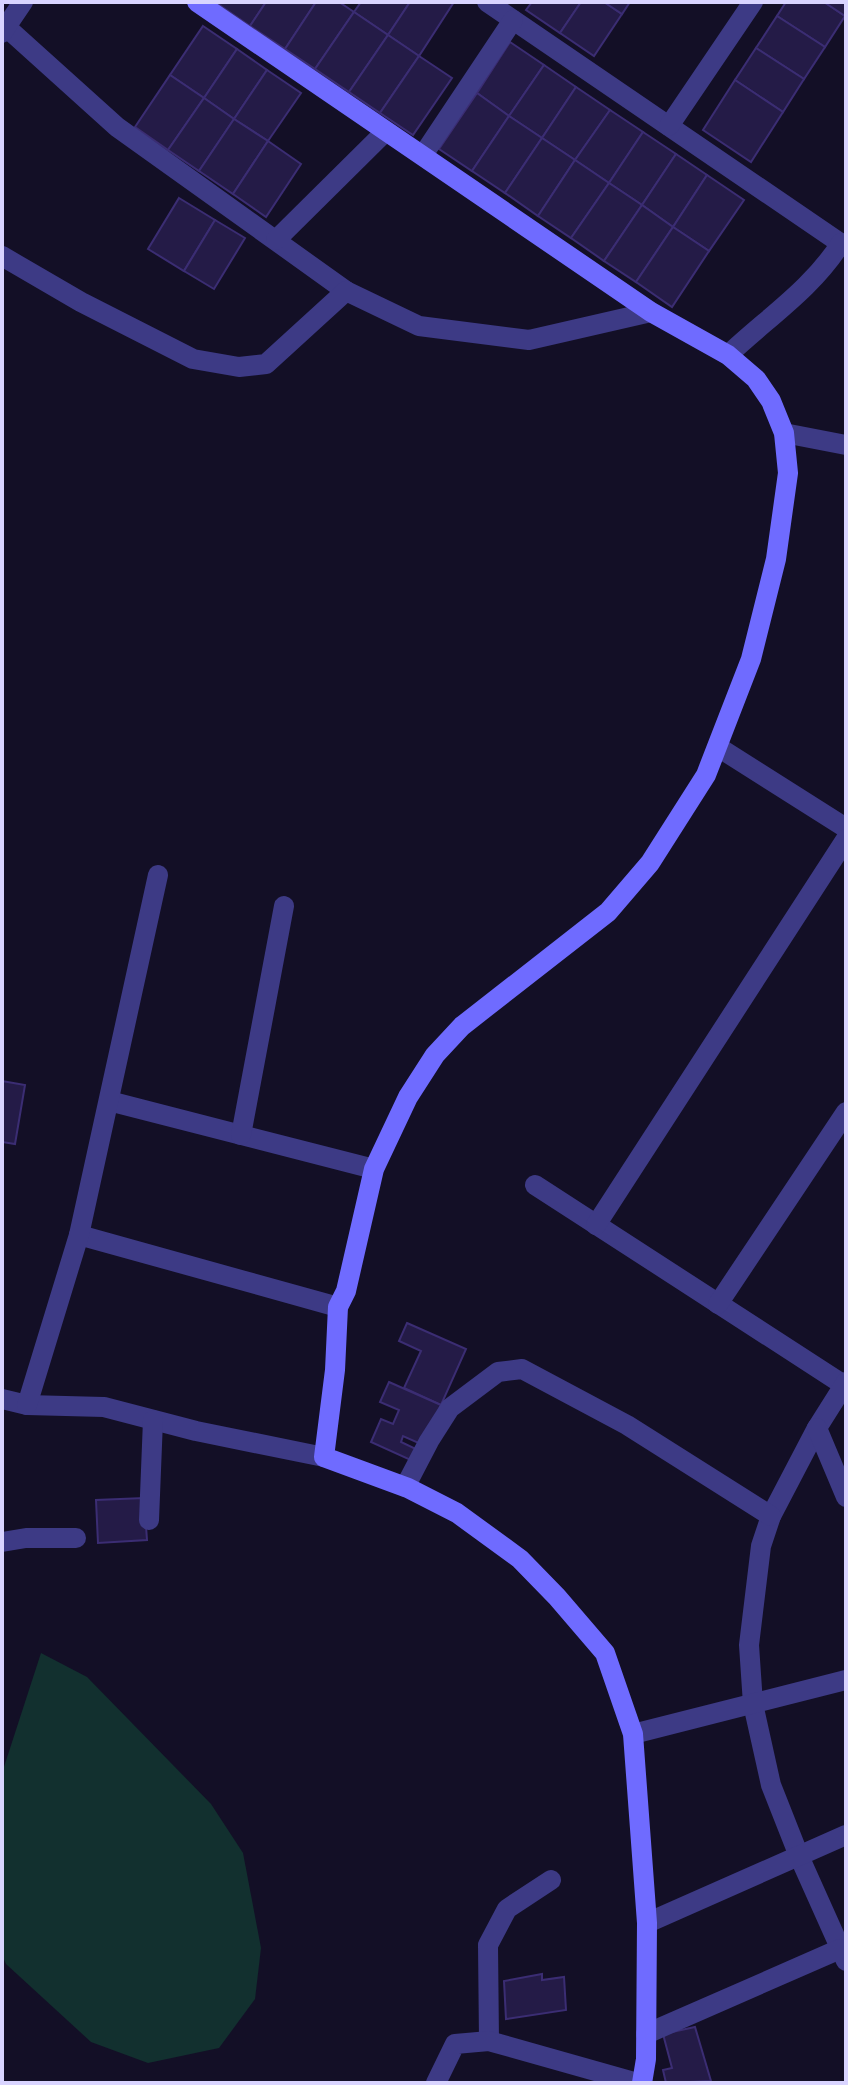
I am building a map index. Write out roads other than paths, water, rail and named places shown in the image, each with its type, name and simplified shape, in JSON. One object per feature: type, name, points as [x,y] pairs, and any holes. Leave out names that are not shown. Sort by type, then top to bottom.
[{"type":"street","points":[[23,2],[4,30],[117,127],[346,291],[419,326],[529,340],[651,312]]},
{"type":"street","points":[[197,2],[651,312],[728,355],[756,379],[771,401],[784,433],[788,473],[776,559],[751,659],[706,775],[650,863],[608,912],[462,1026],[435,1055],[408,1097],[374,1169],[346,1291],[338,1307],[335,1370],[324,1457]]},
{"type":"street","points":[[487,2],[844,245],[818,275],[728,355]]},
{"type":"street","points":[[669,126],[753,2]]},
{"type":"street","points":[[423,155],[513,20]]},
{"type":"street","points":[[276,240],[385,132]]},
{"type":"street","points":[[2,256],[81,302],[193,359],[239,367],[266,364],[346,291]]},
{"type":"street","points":[[784,433],[843,446]]},
{"type":"street","points":[[718,747],[846,828]]},
{"type":"street","points":[[596,1225],[846,839]]},
{"type":"street","points":[[27,1405],[79,1235],[158,875]]},
{"type":"street","points":[[241,1135],[284,906]]},
{"type":"street","points":[[109,1101],[374,1169]]},
{"type":"street","points":[[718,1304],[846,1112]]},
{"type":"street","points":[[535,1185],[845,1384],[817,1428],[771,1516],[761,1546],[749,1645],[753,1704],[771,1785],[843,1955],[646,2034]]},
{"type":"street","points":[[79,1235],[338,1307]]},
{"type":"street","points":[[405,1487],[450,1408],[498,1372],[522,1369],[627,1425],[771,1516]]},
{"type":"street","points":[[2,1399],[27,1405],[104,1407],[324,1457],[405,1487],[457,1513],[520,1559],[605,1653],[633,1734],[647,1923],[646,2034],[640,2083],[489,2041],[455,2044],[436,2083]]},
{"type":"street","points":[[149,1520],[153,1420]]},
{"type":"street","points":[[817,1428],[846,1497]]},
{"type":"street","points":[[2,1542],[26,1538],[76,1538]]},
{"type":"street","points":[[633,1734],[846,1680]]},
{"type":"street","points":[[647,1923],[846,1835]]},
{"type":"street","points":[[489,2041],[488,1945],[507,1909],[551,1880]]}]
